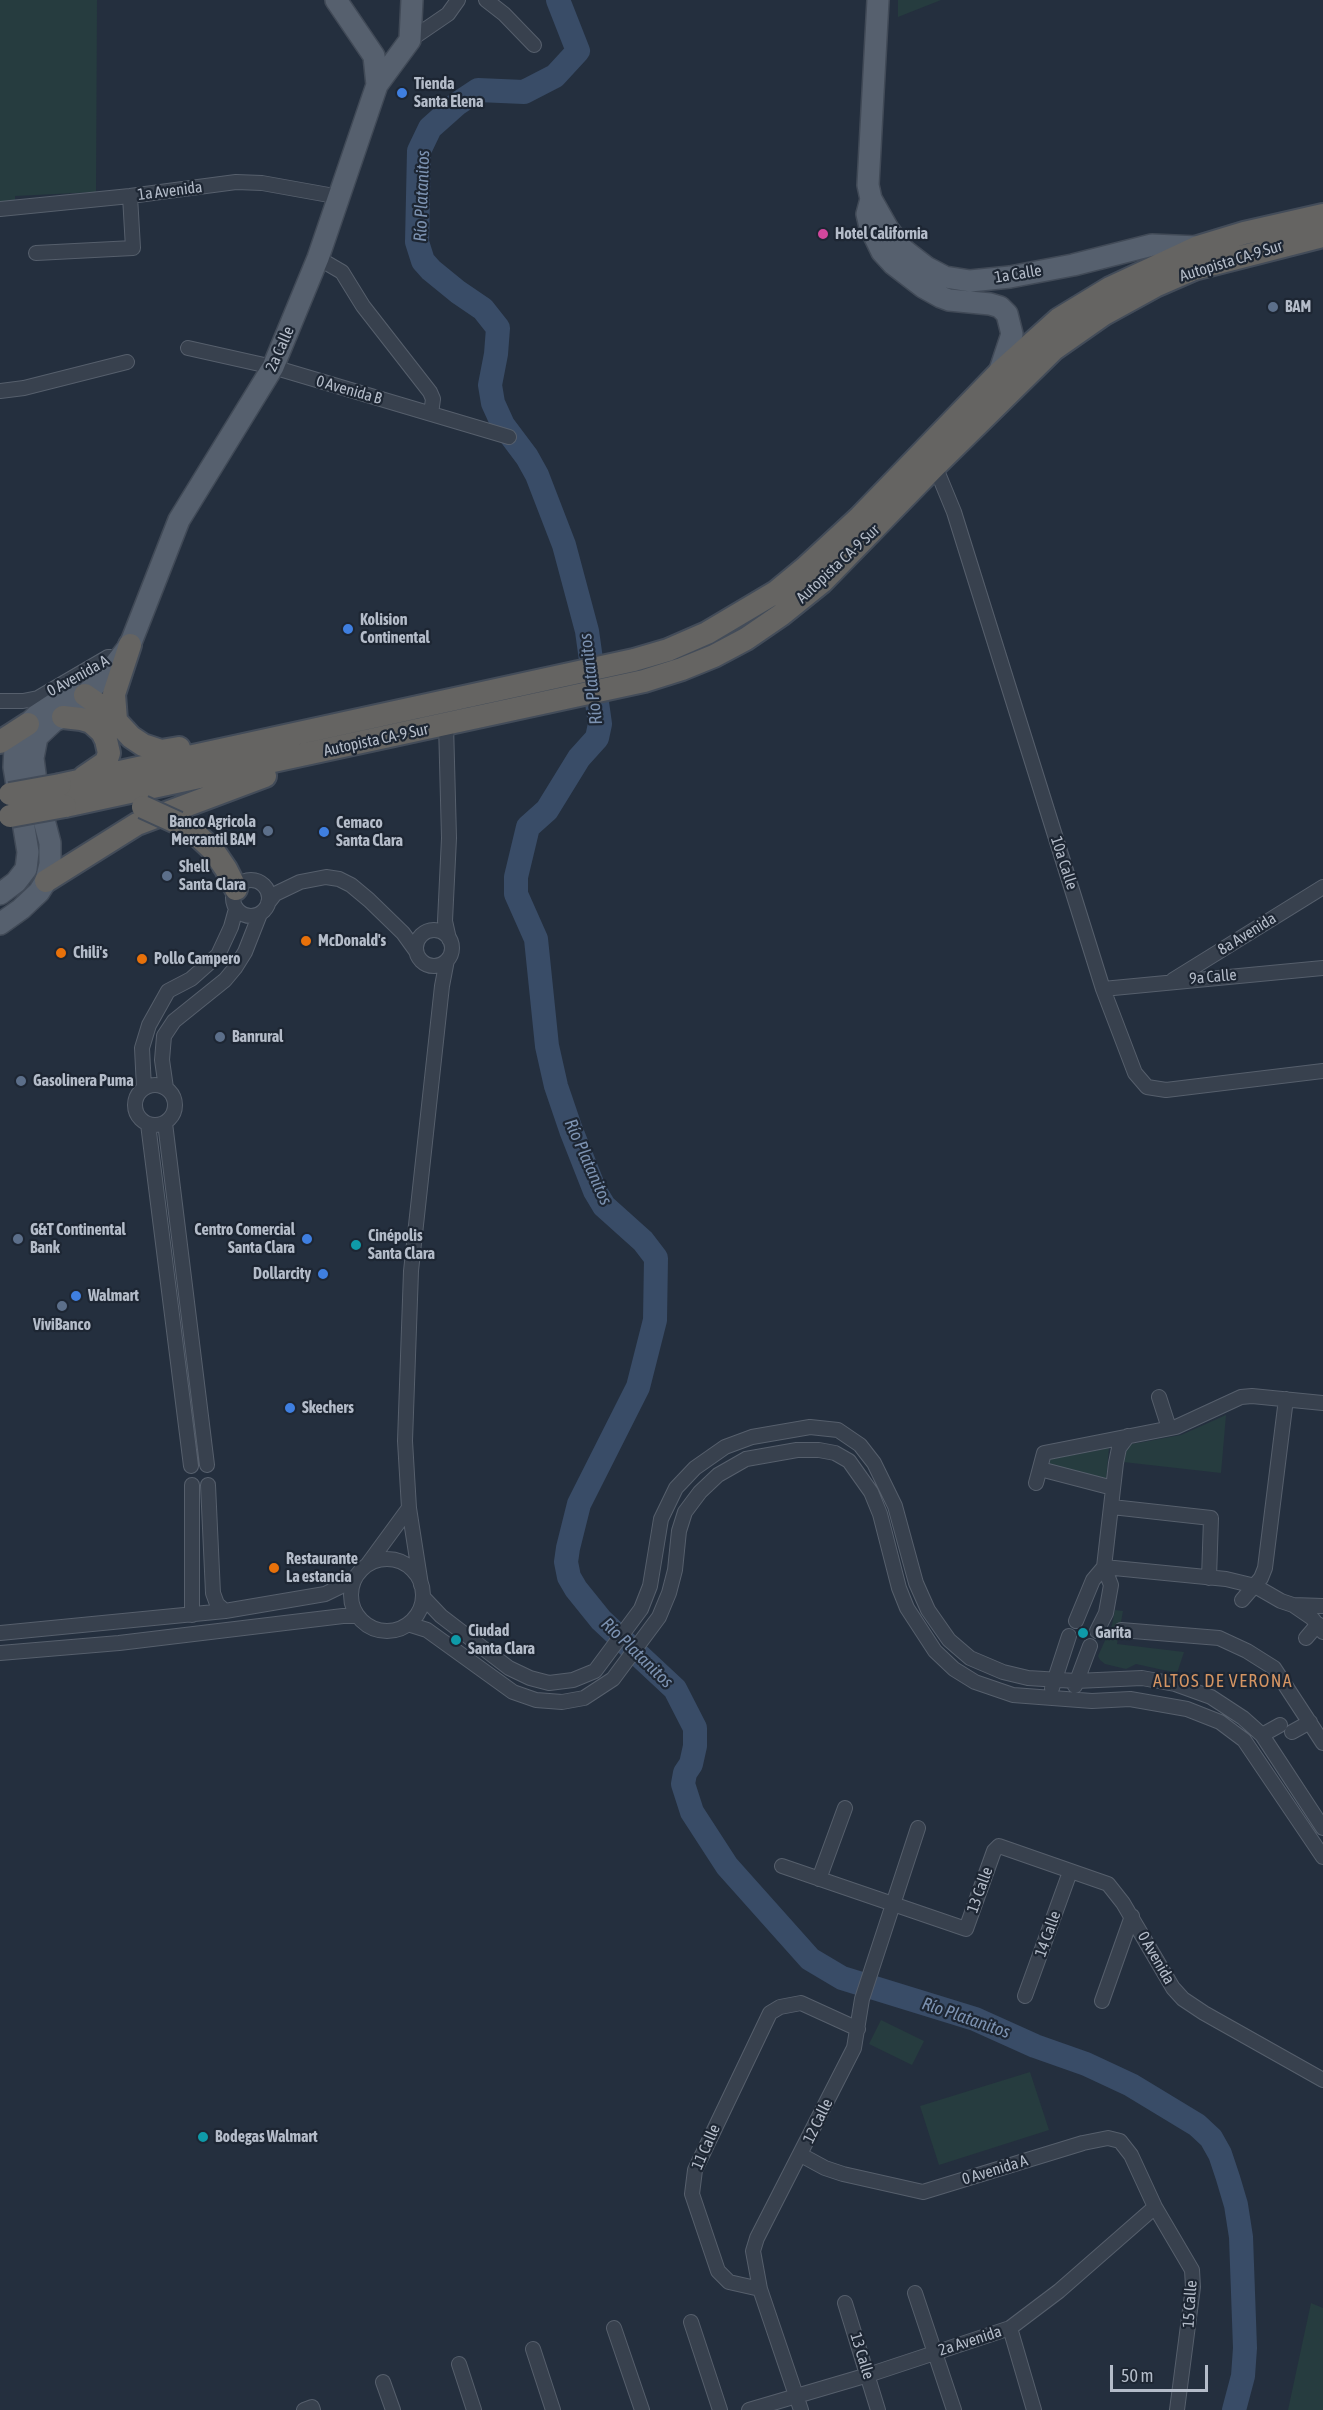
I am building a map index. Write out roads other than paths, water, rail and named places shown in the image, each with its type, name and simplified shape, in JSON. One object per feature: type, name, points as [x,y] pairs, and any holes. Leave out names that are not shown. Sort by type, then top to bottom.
[{"type":"highway","name":"Autopista CA-9 Sur","points":[[5,806],[248,743],[634,660],[668,650],[707,633],[776,592],[860,517],[999,374],[1059,319],[1110,288],[1198,247],[1251,231],[1323,215]]},
{"type":"highway","name":"Autopista CA-9 Sur","points":[[66,791],[94,801],[644,681],[714,656],[746,639],[781,615],[822,582],[1054,349],[1104,314],[1155,286],[1194,269],[1323,236]]},
{"type":"highway","points":[[116,720],[114,694],[125,651]]},
{"type":"highway","points":[[85,695],[116,720],[131,737],[154,750],[167,751],[213,740],[248,743]]},
{"type":"highway","points":[[63,717],[81,718],[91,722],[102,732],[109,753],[106,762],[66,791]]},
{"type":"highway","points":[[0,742],[28,724]]},
{"type":"highway","points":[[46,881],[137,824],[353,744]]},
{"type":"highway","points":[[94,801],[119,802],[143,807],[178,823],[196,835],[213,850],[226,869],[236,899]]},
{"type":"main road","points":[[336,0],[374,56],[377,85]]},
{"type":"main road","points":[[374,56],[391,58],[405,47],[412,0]]},
{"type":"main road","name":"1a Calle","points":[[878,0],[868,168],[871,198],[867,214],[870,227],[882,252],[893,264],[923,287],[949,300],[990,304],[999,307],[1007,314],[1012,334],[999,374]]},
{"type":"main road","name":"2a Calle","points":[[46,881],[50,864],[50,843],[38,797],[33,758],[38,737],[46,727],[63,717],[125,651],[179,520],[273,368],[318,258],[377,85],[405,47]]},
{"type":"main road","name":"1a Calle","points":[[871,198],[888,229],[904,250],[926,267],[945,277],[970,281],[1010,277],[1052,269],[1152,245],[1198,247]]},
{"type":"main road","points":[[0,894],[16,882],[26,869],[27,861],[27,835],[14,767],[15,746],[28,724],[60,700],[70,696],[85,695]]},
{"type":"main road","points":[[0,924],[21,909],[39,892],[46,881]]},
{"type":"street","name":"2a Calle","points":[[405,47],[448,14],[458,0]]},
{"type":"street","points":[[486,0],[504,14],[534,45]]},
{"type":"street","name":"1a Avenida","points":[[0,209],[130,196],[236,182],[262,183],[340,197]]},
{"type":"street","points":[[36,253],[133,248],[130,196]]},
{"type":"street","points":[[318,258],[342,272],[363,306],[430,392],[433,399],[431,414]]},
{"type":"street","name":"0 Avenida B","points":[[188,348],[273,368],[509,437]]},
{"type":"street","points":[[0,391],[24,388],[127,362]]},
{"type":"street","name":"10a Calle","points":[[935,466],[954,513],[1103,988],[1135,1073],[1147,1087],[1166,1090],[1323,1071]]},
{"type":"street","name":"0 Avenida A","points":[[0,700],[23,701],[38,698],[108,657],[125,651]]},
{"type":"street","points":[[354,1580],[351,1598],[357,1616],[367,1625],[378,1630],[391,1631],[408,1624],[417,1615],[422,1591],[409,1508],[405,1441],[411,1271],[442,986],[447,960],[452,949],[444,921],[449,838],[446,724]]},
{"type":"street","points":[[144,1088],[142,1048],[149,1025],[168,992],[191,979],[218,955],[231,927],[239,885],[249,880],[271,889],[312,878],[339,879],[351,885],[403,933],[418,957],[442,986]]},
{"type":"street","name":"8a Avenida","points":[[1171,981],[1323,887]]},
{"type":"street","points":[[166,1088],[155,1085],[144,1088],[137,1095],[135,1105],[138,1117],[148,1124],[160,1125],[173,1115],[176,1104],[166,1088],[162,1060],[164,1036],[174,1021],[225,981],[235,968],[245,952],[271,889]]},
{"type":"street","points":[[236,899],[245,915],[264,908]]},
{"type":"street","points":[[416,951],[417,940],[442,919],[445,911]]},
{"type":"street","points":[[403,933],[442,932],[449,939]]},
{"type":"street","points":[[426,964],[437,965],[447,960]]},
{"type":"street","name":"9a Calle","points":[[1103,988],[1323,968]]},
{"type":"street","points":[[165,1123],[207,1465],[213,1475],[208,1485],[213,1593],[217,1604],[225,1611]]},
{"type":"street","points":[[148,1124],[191,1466],[188,1474],[192,1485],[192,1615]]},
{"type":"street","points":[[1036,1483],[1044,1453],[1169,1428],[1253,1391],[1286,1399],[1323,1403]]},
{"type":"street","points":[[1159,1397],[1169,1428]]},
{"type":"street","points":[[1242,1600],[1255,1586],[1265,1568],[1286,1399]]},
{"type":"street","points":[[368,1564],[380,1560],[393,1560],[405,1564],[415,1573],[422,1591],[441,1616],[509,1668],[530,1678],[549,1683],[573,1680],[595,1671],[634,1621],[650,1586],[661,1519],[676,1488],[688,1474],[716,1453],[739,1440],[787,1430],[829,1428],[845,1433],[853,1439],[877,1469],[895,1506],[921,1594],[935,1621],[949,1640],[970,1658],[991,1668],[1028,1678],[1076,1681],[1130,1677],[1189,1688],[1222,1703],[1266,1740],[1323,1828]]},
{"type":"street","points":[[1097,1631],[1106,1613],[1111,1585],[1104,1567],[1118,1452],[1128,1436]]},
{"type":"street","points":[[408,1624],[427,1630],[505,1687],[536,1700],[562,1702],[584,1698],[614,1678],[650,1632],[669,1593],[675,1570],[679,1531],[685,1512],[700,1492],[718,1475],[746,1459],[797,1450],[835,1453],[849,1461],[871,1492],[880,1514],[899,1588],[907,1608],[935,1651],[954,1669],[985,1686],[1013,1695],[1072,1700],[1131,1699],[1207,1715],[1238,1733],[1323,1857]]},
{"type":"street","points":[[191,1466],[197,1463],[207,1465]]},
{"type":"street","points":[[1040,1469],[1113,1488]]},
{"type":"street","points":[[192,1485],[200,1488],[208,1485]]},
{"type":"street","points":[[1112,1507],[1211,1518],[1209,1578]]},
{"type":"street","points":[[0,1633],[192,1615],[325,1594],[354,1580],[409,1508]]},
{"type":"street","points":[[1104,1567],[1226,1579],[1255,1586],[1293,1605],[1323,1606]]},
{"type":"street","points":[[1076,1621],[1093,1580],[1104,1567]]},
{"type":"street","points":[[1293,1605],[1320,1628],[1306,1638]]},
{"type":"street","points":[[0,1653],[130,1642],[357,1616]]},
{"type":"street","points":[[1121,1630],[1226,1639],[1274,1668],[1323,1743]]},
{"type":"street","points":[[1050,1698],[1053,1680],[1069,1636]]},
{"type":"street","points":[[1072,1700],[1076,1681],[1090,1646]]},
{"type":"street","points":[[1252,1753],[1266,1740],[1307,1717]]},
{"type":"street","points":[[819,1879],[845,1808]]},
{"type":"street","name":"12 Calle","points":[[801,2410],[760,2289],[754,2260],[755,2243],[854,2048],[862,1999],[918,1828]]},
{"type":"street","name":"0 Avenida","points":[[994,1851],[999,1846],[1108,1884],[1132,1916],[1173,1988],[1183,1999],[1323,2080]]},
{"type":"street","name":"13 Calle","points":[[891,1905],[966,1929],[994,1851]]},
{"type":"street","points":[[782,1866],[891,1905]]},
{"type":"street","name":"14 Calle","points":[[1025,1996],[1070,1872]]},
{"type":"street","points":[[1102,2001],[1132,1916]]},
{"type":"street","name":"11 Calle","points":[[760,2289],[729,2282],[721,2276],[694,2203],[692,2187],[695,2170],[767,2017],[773,2010],[801,2003],[858,2029]]},
{"type":"street","name":"0 Avenida A","points":[[801,2155],[825,2168],[843,2174],[923,2192],[1101,2138],[1115,2139],[1126,2146],[1155,2207]]},
{"type":"street","name":"2a Avenida","points":[[749,2410],[868,2375],[1010,2328],[1059,2291],[1155,2207]]},
{"type":"street","name":"15 Calle","points":[[1155,2207],[1188,2261],[1193,2278],[1177,2410]]},
{"type":"street","points":[[915,2293],[954,2410]]},
{"type":"street","name":"13 Calle","points":[[845,2303],[878,2410]]},
{"type":"street","points":[[691,2322],[720,2410]]},
{"type":"street","points":[[614,2328],[642,2410]]},
{"type":"street","points":[[1010,2328],[1035,2410]]},
{"type":"street","points":[[533,2349],[553,2410]]},
{"type":"street","points":[[459,2364],[474,2410]]},
{"type":"street","points":[[383,2382],[393,2410]]},
{"type":"waterway","name":"Río Platanitos","points":[[558,0],[578,51],[555,76],[524,92],[478,90],[457,104],[430,128],[419,151],[417,242],[423,261],[431,270],[483,309],[498,328],[490,385],[493,403],[503,425],[527,457],[537,475],[564,545],[587,631],[600,724],[597,738],[579,758],[547,810],[528,827],[516,877],[516,894],[536,939],[547,1046],[556,1086],[571,1130],[595,1191],[604,1206],[643,1241],[656,1258],[655,1320],[638,1387],[579,1504],[566,1562],[569,1577],[601,1620],[675,1689],[695,1728],[695,1746],[683,1784],[692,1812],[727,1866],[810,1959],[842,1978],[975,2019],[1035,2046],[1086,2064],[1131,2085],[1197,2125],[1211,2138],[1220,2154],[1228,2178],[1236,2205],[1241,2237],[1245,2348],[1243,2376],[1234,2410]]},
{"type":"place","name":"Tienda Santa Elena","points":[[402,93]]},
{"type":"place","name":"Hotel California","points":[[823,234]]},
{"type":"place","name":"BAM","points":[[1273,307]]},
{"type":"place","name":"Kolision Continental","points":[[348,629]]},
{"type":"place","name":"Banco Agricola Mercantil BAM","points":[[268,831]]},
{"type":"place","name":"Cemaco Santa Clara","points":[[324,832]]},
{"type":"place","name":"Shell Santa Clara","points":[[167,876]]},
{"type":"place","name":"McDonald's","points":[[306,941]]},
{"type":"place","name":"Chili's","points":[[61,953]]},
{"type":"place","name":"Pollo Campero","points":[[142,959]]},
{"type":"place","name":"Banrural","points":[[220,1037]]},
{"type":"place","name":"Gasolinera Puma","points":[[21,1081]]},
{"type":"place","name":"G&T Continental Bank","points":[[18,1239]]},
{"type":"place","name":"Centro Comercial Santa Clara","points":[[307,1239]]},
{"type":"place","name":"Cinépolis Santa Clara","points":[[356,1245]]},
{"type":"place","name":"Dollarcity","points":[[323,1274]]},
{"type":"place","name":"Walmart","points":[[76,1296]]},
{"type":"place","name":"ViviBanco","points":[[62,1306]]},
{"type":"place","name":"Skechers","points":[[290,1408]]},
{"type":"place","name":"Restaurante La estancia","points":[[274,1568]]},
{"type":"place","name":"Garita","points":[[1083,1633]]},
{"type":"place","name":"Ciudad Santa Clara","points":[[456,1640]]},
{"type":"place","name":"Bodegas Walmart","points":[[203,2137]]},
{"type":"district","name":"ALTOS DE VERONA","points":[[1223,1681]]}]
